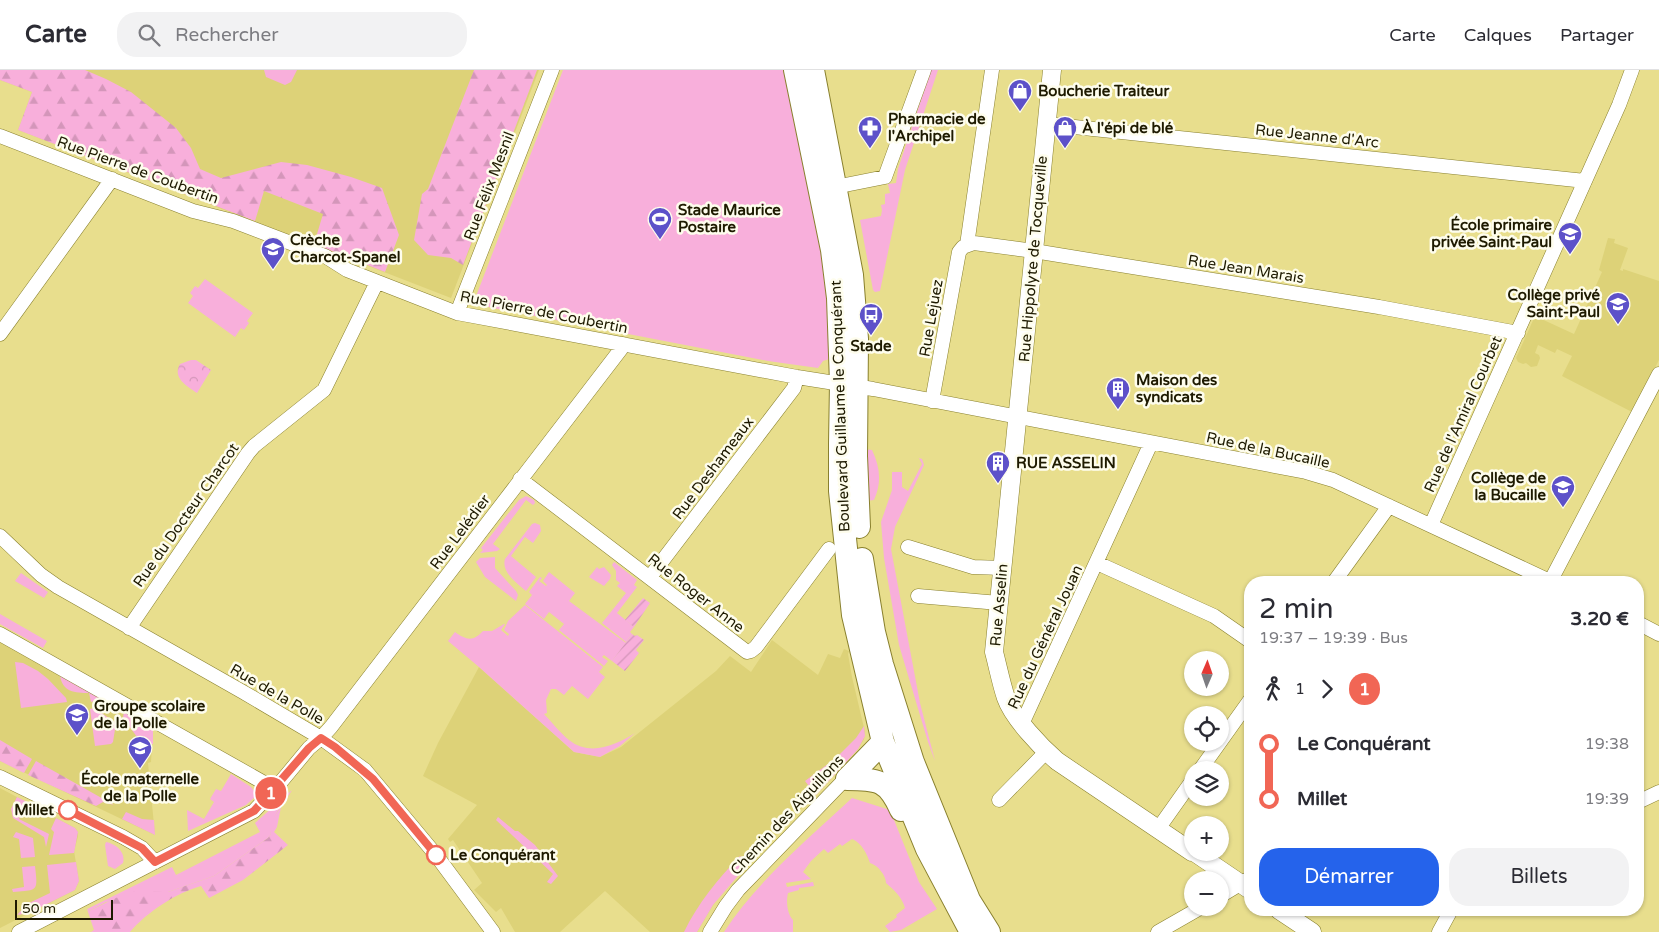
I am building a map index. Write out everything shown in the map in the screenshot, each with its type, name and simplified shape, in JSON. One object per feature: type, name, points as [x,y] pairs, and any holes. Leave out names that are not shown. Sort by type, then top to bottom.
[{"type":"main road","name":"Boulevard Guillaume le Conquérant","points":[[795,70],[832,250],[856,456],[857,501],[863,570],[874,632],[888,685],[913,762],[974,920]]},
{"type":"main road","name":"Boulevard Guillaume le Conquérant","points":[[813,70],[853,283],[856,331],[840,444],[840,491],[853,615],[877,717],[888,746]]},
{"type":"main road","points":[[847,779],[888,746],[897,748],[902,755],[932,832],[974,920]]},
{"type":"main road","points":[[847,779],[880,783],[891,791],[922,862],[954,912],[974,920]]},
{"type":"street","name":"Rue Félix Mesnil","points":[[457,313],[552,70]]},
{"type":"street","points":[[835,187],[885,177],[924,70]]},
{"type":"street","points":[[968,244],[992,70]]},
{"type":"street","name":"Rue Hippolyte de Tocqueville","points":[[1018,417],[1052,70]]},
{"type":"street","name":"Rue de l'Amiral Courbet","points":[[1431,525],[1619,105],[1632,70]]},
{"type":"street","name":"Rue Jeanne d'Arc","points":[[1046,124],[1585,181]]},
{"type":"street","name":"Rue Pierre de Coubertin","points":[[0,136],[193,211],[233,221],[325,256],[347,270],[457,313],[1018,417]]},
{"type":"street","points":[[0,334],[112,179]]},
{"type":"street","name":"Rue Jean Marais","points":[[968,244],[974,243],[1034,251],[1370,306],[1518,333]]},
{"type":"street","name":"Rue Lejuez","points":[[932,400],[959,252],[968,244]]},
{"type":"street","name":"Rue du Docteur Charcot","points":[[129,628],[248,453],[254,446],[324,390],[376,282]]},
{"type":"street","name":"Rue Lelédier","points":[[19,932],[254,811],[309,748],[321,738],[622,349],[623,344]]},
{"type":"street","points":[[1554,576],[1659,374]]},
{"type":"street","name":"Rue Deshameaux","points":[[650,577],[794,388],[796,377]]},
{"type":"street","name":"Rue de la Bucaille","points":[[1018,417],[1306,472],[1332,480],[1538,576]]},
{"type":"street","name":"Rue Asselin","points":[[1018,417],[994,652],[1006,699],[1022,724],[1046,752],[1184,846]]},
{"type":"street","name":"Rue du Général Jouan","points":[[1022,724],[1151,443]]},
{"type":"street","name":"Rue Roger Anne","points":[[520,479],[718,631],[744,650],[751,652],[829,549]]},
{"type":"street","points":[[1338,576],[1389,506]]},
{"type":"street","name":"Rue de la Polle","points":[[0,536],[48,581],[243,692],[335,747],[373,779],[436,855],[493,932]]},
{"type":"street","points":[[908,547],[974,567],[1003,568]]},
{"type":"street","points":[[1097,563],[1214,616],[1244,637]]},
{"type":"street","points":[[918,596],[999,603]]},
{"type":"street","points":[[1644,626],[1659,634]]},
{"type":"street","points":[[0,634],[275,789]]},
{"type":"street","points":[[888,685],[894,718],[888,746]]},
{"type":"street","points":[[1206,761],[1244,708]]},
{"type":"street","name":"Chemin des Aiguillons","points":[[710,932],[738,890],[847,779],[870,744],[877,717]]},
{"type":"street","points":[[999,800],[1046,752]]},
{"type":"street","points":[[0,777],[123,837],[142,848],[155,862]]},
{"type":"street","points":[[1158,829],[1184,792]]},
{"type":"street","points":[[1644,799],[1659,792]]},
{"type":"street","name":"Rue Asselin","points":[[1208,861],[1244,882]]},
{"type":"street","points":[[1229,892],[1244,885]]},
{"type":"street","points":[[1158,932],[1186,916]]},
{"type":"street","points":[[1288,916],[1312,932]]},
{"type":"street","points":[[1439,932],[1448,916]]},
{"type":"shaded area","points":[[0,70],[539,70],[451,298],[18,130],[32,92],[0,80]]},
{"type":"shaded area","name":"Collège privé Saint-Paul","points":[[1608,238],[1615,239],[1614,243],[1628,248],[1620,270],[1623,271],[1623,269],[1659,281],[1659,360],[1632,412],[1562,376],[1572,356],[1557,349],[1555,353],[1538,345],[1535,353],[1540,358],[1537,366],[1531,367],[1526,363],[1523,364],[1518,362],[1516,358],[1535,316],[1574,334],[1602,272],[1599,270]]},
{"type":"shaded area","points":[[772,640],[818,675],[828,654],[840,658],[844,649],[849,651],[852,677],[865,732],[864,739],[858,749],[729,884],[713,905],[697,932],[650,932],[605,891],[560,932],[515,932],[501,908],[496,912],[474,890],[482,883],[453,840],[450,842],[448,839],[477,805],[423,776],[438,743],[479,667],[574,752],[600,757],[621,747],[716,671],[730,656],[751,672]]},
{"type":"shaded area","name":"Groupe scolaire de la Polle","points":[[0,642],[28,655],[153,729],[151,762],[148,763],[155,835],[0,761]]},
{"type":"shaded area","points":[[0,788],[75,828],[78,836],[74,851],[79,881],[75,890],[0,928]]},
{"type":"green space","points":[[0,70],[85,70],[106,79],[131,92],[176,128],[191,148],[200,169],[221,178],[281,162],[307,165],[382,188],[399,235],[385,272],[314,244],[323,214],[264,191],[255,221],[18,130],[32,92],[0,80]]},
{"type":"green space","points":[[264,70],[297,70],[291,82],[285,85],[266,77]]},
{"type":"green space","points":[[474,70],[537,70],[463,265],[451,258],[428,255],[414,240],[422,194],[428,189]]},
{"type":"green space","name":"Stade Maurice Postaire","points":[[563,70],[789,70],[831,293],[832,358],[823,361],[818,368],[768,361],[473,304]]},
{"type":"green space","points":[[931,70],[938,70],[905,170],[880,291],[875,292],[873,290],[860,220],[881,216],[881,205],[885,204],[885,194],[890,193],[888,184],[896,183],[898,169]]},
{"type":"green space","points":[[205,279],[253,313],[247,321],[249,323],[244,330],[241,328],[235,337],[188,303],[193,296],[190,293],[195,286],[198,288]]},
{"type":"green space","points":[[196,360],[211,370],[197,393],[182,381],[178,373],[180,364]]},
{"type":"green space","points":[[864,449],[872,450],[877,462],[879,475],[877,493],[874,500],[865,501]]},
{"type":"green space","points":[[919,458],[922,459],[924,465],[895,527],[891,549],[920,703],[935,761],[899,645],[884,558],[881,522],[892,490],[892,472],[902,472],[902,487],[908,491],[922,464]]},
{"type":"green space","points":[[526,496],[534,500],[535,503],[533,505],[526,500],[493,544],[500,549],[480,553],[483,550],[481,548],[519,500]]},
{"type":"green space","points":[[532,524],[540,525],[541,531],[533,543],[525,537],[511,556],[536,577],[526,591],[514,581],[504,564],[505,559]]},
{"type":"green space","points":[[495,557],[495,568],[516,591],[518,595],[516,601],[485,577],[476,562],[480,558]]},
{"type":"green space","points":[[614,562],[637,580],[634,585],[637,587],[617,613],[634,627],[630,632],[632,634],[626,642],[602,623],[626,593],[617,586],[620,583],[616,580],[616,571],[612,565]]},
{"type":"green space","points":[[597,567],[599,569],[604,567],[611,575],[604,586],[589,577]]},
{"type":"green space","points":[[549,572],[575,593],[569,601],[626,643],[612,661],[604,655],[602,657],[608,661],[604,666],[559,630],[564,624],[549,612],[544,619],[525,604],[532,595],[529,592],[540,577],[542,578],[539,581],[547,585],[543,581]]},
{"type":"green space","points":[[21,573],[48,592],[44,598],[15,581]]},
{"type":"green space","points":[[643,598],[650,603],[634,627],[625,620]]},
{"type":"green space","points":[[525,605],[603,667],[599,672],[605,677],[588,699],[572,686],[564,695],[556,689],[551,689],[546,700],[547,713],[544,714],[569,740],[586,748],[611,745],[635,733],[620,746],[600,757],[574,752],[448,641],[455,632],[469,639],[476,637],[483,631],[492,631],[504,624],[501,630],[508,636],[509,634],[504,630],[508,621]]},
{"type":"green space","points":[[0,614],[47,641],[43,648],[0,624]]},
{"type":"green space","points":[[632,634],[644,640],[636,650],[639,653],[625,671],[612,661]]},
{"type":"green space","points":[[15,662],[23,663],[38,671],[66,698],[67,702],[21,708]]},
{"type":"green space","points":[[60,675],[100,697],[98,700],[91,702],[89,693],[74,692],[66,688],[61,681]]},
{"type":"green space","points":[[94,708],[116,723],[111,744],[95,746],[90,709]]},
{"type":"green space","points":[[124,711],[153,729],[153,744],[143,745],[123,718]]},
{"type":"green space","points":[[864,726],[865,736],[858,749],[816,795],[805,781],[836,758],[856,738]]},
{"type":"green space","points":[[0,740],[32,759],[24,773],[0,761]]},
{"type":"green space","points":[[36,761],[114,805],[103,802],[96,806],[28,775]]},
{"type":"green space","points":[[231,774],[251,787],[255,792],[255,797],[246,805],[188,831],[187,810],[204,819],[214,802],[210,799],[216,789],[221,791]]},
{"type":"green space","points":[[292,790],[274,817],[271,834],[268,838],[214,876],[168,892],[106,902],[89,911],[87,909],[172,867],[176,875],[260,832],[255,823]]},
{"type":"green space","points":[[17,797],[27,802],[19,819],[49,834],[46,847],[44,837],[13,818],[11,809]]},
{"type":"green space","points":[[852,798],[890,810],[919,882],[937,909],[901,930],[890,932],[885,926],[905,908],[904,904],[886,883],[881,871],[870,863],[861,846],[852,839],[842,846],[840,844],[828,853],[824,849],[811,861],[803,872],[811,879],[786,883],[787,887],[813,882],[814,886],[799,888],[799,890],[788,893],[787,900],[789,914],[793,920],[793,932],[724,932],[737,913],[768,878]]},
{"type":"green space","points":[[281,807],[277,827],[274,832],[288,845],[243,880],[209,898],[201,886],[182,893],[145,917],[130,932],[91,932],[94,930],[87,909],[89,911],[122,895],[136,891],[168,892],[214,876],[268,838],[271,834],[271,823]]},
{"type":"green space","points":[[126,812],[142,819],[154,820],[155,835],[122,819]]},
{"type":"green space","points":[[498,817],[535,845],[558,876],[551,884],[547,882],[553,874],[496,820]]},
{"type":"green space","points":[[56,818],[75,828],[78,832],[74,853],[49,855],[54,832],[51,829]]},
{"type":"green space","points":[[16,832],[33,838],[35,857],[21,858],[19,839],[13,837]]},
{"type":"green space","points":[[106,842],[117,847],[123,855],[123,863],[115,869],[108,866]]},
{"type":"green space","points":[[740,856],[748,864],[713,905],[697,932],[684,932],[709,892]]},
{"type":"green space","points":[[76,862],[79,881],[75,890],[29,913],[17,915],[27,904],[50,893],[47,865]]},
{"type":"green space","points":[[35,866],[36,885],[34,888],[27,891],[13,892],[12,889],[24,887],[22,867]]},
{"type":"bus line","name":"1","points":[[68,810],[142,848],[155,862],[254,811],[309,748],[321,738],[335,747],[373,779],[436,855]]},
{"type":"place","name":"Boucherie Traiteur","points":[[1020,112]]},
{"type":"place","name":"Pharmacie de l'Archipel","points":[[870,149]]},
{"type":"place","name":"À l'épi de blé","points":[[1065,149]]},
{"type":"place","name":"Stade Maurice Postaire","points":[[660,240]]},
{"type":"place","name":"École primaire privée Saint-Paul","points":[[1570,255]]},
{"type":"place","name":"Crèche Charcot-Spanel","points":[[273,270]]},
{"type":"place","name":"Collège privé Saint-Paul","points":[[1618,325]]},
{"type":"place","name":"Stade","points":[[871,336]]},
{"type":"place","name":"Maison des syndicats","points":[[1118,410]]},
{"type":"place","name":"RUE ASSELIN","points":[[998,484]]},
{"type":"place","name":"Collège de la Bucaille","points":[[1563,508]]},
{"type":"place","name":"Groupe scolaire de la Polle","points":[[77,736]]},
{"type":"place","name":"École maternelle de la Polle","points":[[140,769]]},
{"type":"place","name":"Millet","points":[[68,810]]},
{"type":"place","name":"Le Conquérant","points":[[436,855]]}]
